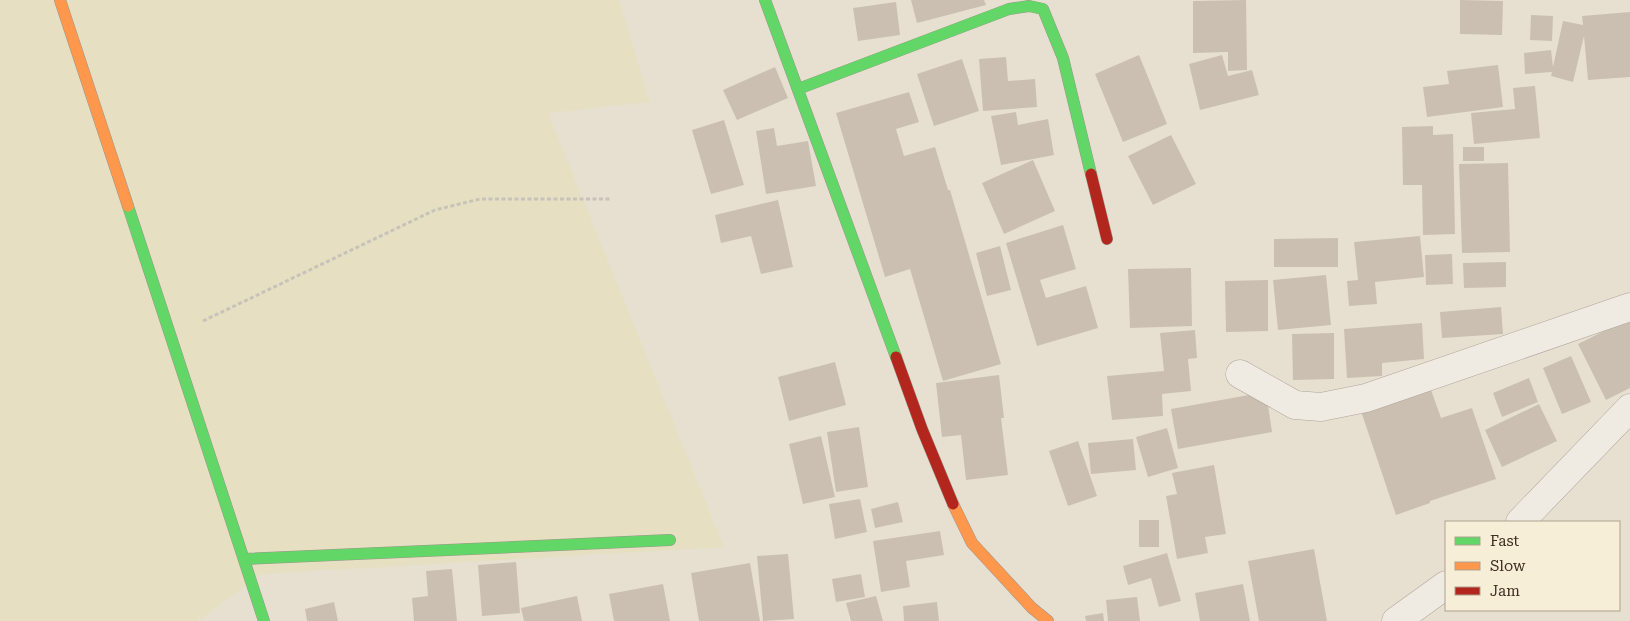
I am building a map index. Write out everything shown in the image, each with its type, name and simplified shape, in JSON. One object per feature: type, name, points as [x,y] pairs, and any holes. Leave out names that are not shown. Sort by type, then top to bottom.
[{"type":"street","points":[[60,0],[264,621]]},
{"type":"street","points":[[765,0],[922,429],[950,498],[972,543],[1032,608],[1048,621]]},
{"type":"street","points":[[798,89],[1009,8],[1029,6],[1043,9],[1063,58],[1107,239]]},
{"type":"street","points":[[1240,374],[1295,404],[1321,407],[1366,398],[1630,307]]},
{"type":"street","points":[[1521,521],[1630,408]]},
{"type":"street","points":[[244,559],[670,540]]},
{"type":"street","points":[[1396,621],[1445,586]]},
{"type":"path","points":[[170,336],[435,210],[480,199],[611,199]]},
{"type":"shaded area","points":[[0,0],[619,0],[650,102],[548,113],[724,547],[262,574],[198,621],[0,621]]},
{"type":"building","points":[[911,0],[984,0],[986,5],[917,23]]},
{"type":"building","points":[[1246,0],[1247,70],[1228,71],[1228,52],[1193,53],[1193,1]]},
{"type":"building","points":[[1460,0],[1503,1],[1502,35],[1460,34]]},
{"type":"building","points":[[896,2],[900,35],[858,41],[853,8]]},
{"type":"building","points":[[1630,12],[1630,77],[1588,80],[1584,36],[1573,82],[1551,76],[1552,72],[1525,74],[1524,53],[1551,50],[1553,67],[1563,21],[1583,25],[1582,16]]},
{"type":"building","points":[[1531,15],[1553,16],[1552,41],[1530,40]]},
{"type":"building","points":[[1139,55],[1167,124],[1123,142],[1095,74]]},
{"type":"building","points":[[1222,55],[1228,76],[1252,70],[1259,95],[1200,110],[1189,64]]},
{"type":"building","points":[[1006,57],[1008,81],[1035,79],[1037,107],[983,111],[979,59]]},
{"type":"building","points":[[962,59],[979,111],[934,126],[917,74]]},
{"type":"building","points":[[1498,65],[1503,107],[1427,117],[1423,87],[1449,84],[1447,71]]},
{"type":"building","points":[[775,67],[788,98],[737,120],[723,90]]},
{"type":"building","points":[[1535,86],[1540,138],[1474,144],[1471,113],[1515,109],[1513,88]]},
{"type":"building","points":[[909,92],[919,122],[896,129],[904,156],[935,147],[948,190],[950,190],[1001,364],[943,381],[910,269],[885,277],[836,113]]},
{"type":"building","points":[[1016,112],[1018,125],[1048,119],[1054,155],[1001,165],[991,116]]},
{"type":"building","points":[[724,120],[744,185],[711,194],[692,130]]},
{"type":"building","points":[[1433,126],[1433,135],[1453,134],[1455,234],[1423,235],[1422,185],[1403,185],[1402,127]]},
{"type":"building","points":[[774,128],[777,146],[808,141],[816,186],[766,194],[756,131]]},
{"type":"building","points":[[1171,135],[1196,184],[1153,205],[1128,156]]},
{"type":"building","points":[[1463,147],[1484,147],[1484,161],[1463,161]]},
{"type":"building","points":[[1033,160],[1055,211],[1004,234],[982,183]]},
{"type":"building","points":[[1508,163],[1510,252],[1462,253],[1459,164]]},
{"type":"building","points":[[778,200],[793,267],[761,274],[751,236],[721,243],[715,215]]},
{"type":"building","points":[[1063,225],[1076,269],[1040,280],[1046,298],[1086,286],[1098,328],[1037,346],[1006,243]]},
{"type":"building","points":[[1420,236],[1424,277],[1375,282],[1377,304],[1349,306],[1347,281],[1358,280],[1354,242]]},
{"type":"building","points":[[1338,238],[1338,267],[1274,267],[1274,239]]},
{"type":"building","points":[[1000,246],[1011,290],[987,296],[976,253]]},
{"type":"building","points":[[1452,254],[1453,284],[1426,285],[1425,255]]},
{"type":"building","points":[[1506,262],[1506,287],[1464,288],[1463,263]]},
{"type":"building","points":[[1191,268],[1192,326],[1130,328],[1128,269]]},
{"type":"building","points":[[1326,275],[1331,325],[1278,330],[1273,280]]},
{"type":"building","points":[[1268,280],[1268,331],[1226,332],[1225,281]]},
{"type":"building","points":[[1501,307],[1503,334],[1442,338],[1440,312]]},
{"type":"building","points":[[1630,318],[1630,388],[1606,400],[1578,344]]},
{"type":"building","points":[[1422,323],[1424,359],[1382,363],[1382,376],[1347,378],[1344,329]]},
{"type":"building","points":[[1195,330],[1197,358],[1188,359],[1191,391],[1162,394],[1163,416],[1112,420],[1107,376],[1164,371],[1160,333]]},
{"type":"building","points":[[1334,333],[1334,379],[1293,380],[1292,334]]},
{"type":"building","points":[[1571,356],[1591,402],[1562,414],[1543,368]]},
{"type":"building","points":[[835,362],[846,405],[789,421],[778,377]]},
{"type":"building","points":[[999,375],[1004,418],[1001,418],[1008,475],[966,480],[961,435],[942,437],[936,383]]},
{"type":"building","points":[[1529,378],[1538,402],[1502,417],[1493,393]]},
{"type":"building","points":[[1430,387],[1441,418],[1472,408],[1496,479],[1430,501],[1430,503],[1396,515],[1361,411]]},
{"type":"building","points":[[1266,392],[1272,432],[1178,449],[1171,409]]},
{"type":"building","points":[[1539,404],[1557,441],[1502,467],[1485,430]]},
{"type":"building","points":[[859,427],[868,487],[836,492],[827,432]]},
{"type":"building","points":[[1167,428],[1178,468],[1148,477],[1136,437]]},
{"type":"building","points":[[821,436],[835,497],[803,504],[789,444]]},
{"type":"building","points":[[1133,439],[1136,470],[1091,474],[1088,443]]},
{"type":"building","points":[[1078,441],[1097,496],[1068,506],[1049,451]]},
{"type":"building","points":[[1214,465],[1226,534],[1205,537],[1208,553],[1177,559],[1166,496],[1177,494],[1172,473]]},
{"type":"building","points":[[860,499],[867,532],[835,539],[829,504]]},
{"type":"building","points":[[898,502],[903,522],[875,528],[871,509]]},
{"type":"building","points":[[1139,520],[1159,520],[1159,547],[1139,547]]},
{"type":"building","points":[[940,531],[944,555],[906,561],[910,587],[881,592],[873,541]]},
{"type":"building","points":[[1314,549],[1327,621],[1259,621],[1248,561]]},
{"type":"building","points":[[1167,553],[1181,601],[1159,607],[1151,578],[1128,585],[1123,566]]},
{"type":"building","points":[[788,554],[794,619],[763,621],[757,556]]},
{"type":"building","points":[[516,562],[520,613],[482,616],[478,565]]},
{"type":"building","points":[[750,563],[760,621],[699,621],[691,573]]},
{"type":"building","points":[[452,569],[457,621],[414,621],[412,598],[428,596],[426,571]]},
{"type":"building","points":[[861,574],[865,597],[836,602],[832,579]]},
{"type":"building","points":[[663,584],[670,621],[614,621],[609,594]]},
{"type":"building","points":[[1243,584],[1250,621],[1200,621],[1195,593]]},
{"type":"building","points":[[577,596],[582,621],[524,621],[521,608]]},
{"type":"building","points":[[876,596],[883,621],[851,621],[846,603]]},
{"type":"building","points":[[1137,597],[1140,621],[1108,621],[1106,600]]},
{"type":"building","points":[[334,602],[338,621],[307,621],[305,609]]},
{"type":"building","points":[[937,602],[939,621],[904,621],[903,606]]},
{"type":"building","points":[[1103,613],[1104,621],[1086,621],[1085,616]]},
{"type":"traffic: fast","points":[[765,0],[896,357]]},
{"type":"traffic: fast","points":[[798,89],[1009,9],[1029,6],[1043,9],[1063,58],[1091,174]]},
{"type":"traffic: fast","points":[[128,206],[264,621]]},
{"type":"traffic: fast","points":[[244,559],[670,540]]},
{"type":"traffic: slow","points":[[60,0],[128,206]]},
{"type":"traffic: slow","points":[[953,504],[972,543],[1032,608],[1048,621]]},
{"type":"traffic: jam","points":[[1091,174],[1107,239]]},
{"type":"traffic: jam","points":[[896,357],[922,429],[953,504]]}]
